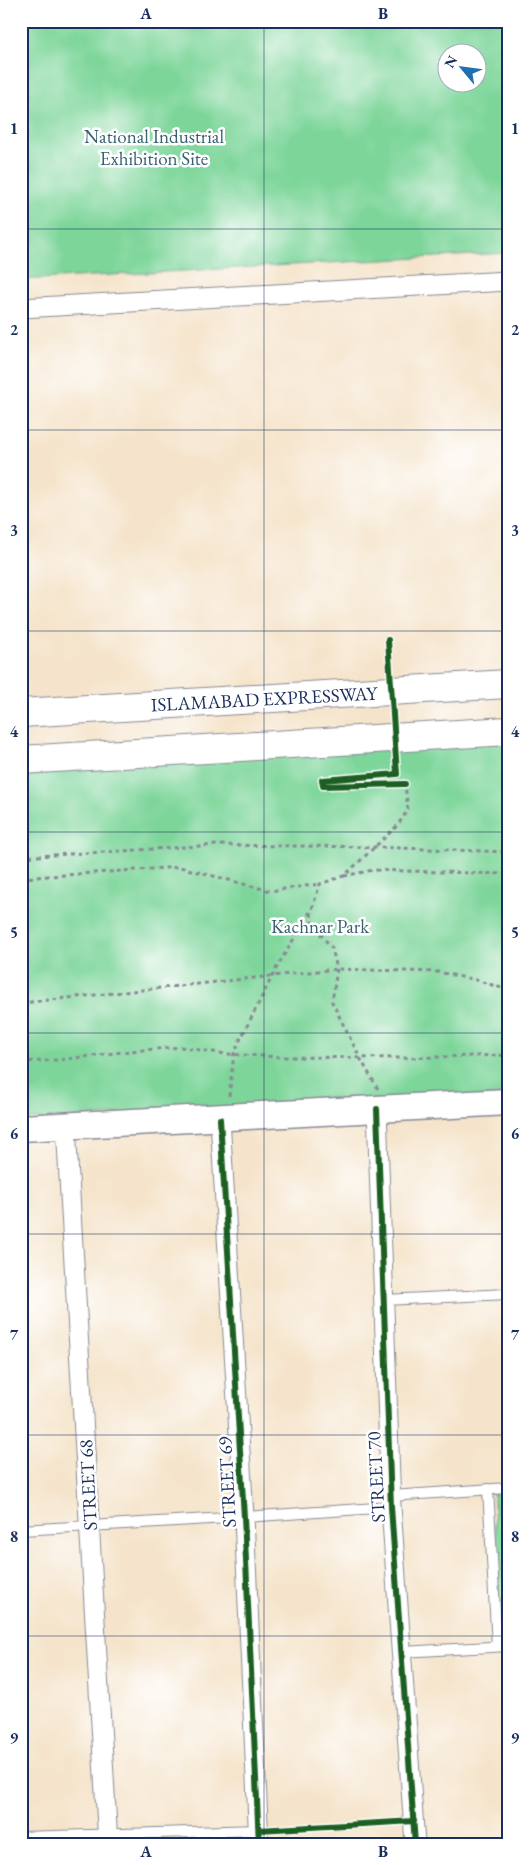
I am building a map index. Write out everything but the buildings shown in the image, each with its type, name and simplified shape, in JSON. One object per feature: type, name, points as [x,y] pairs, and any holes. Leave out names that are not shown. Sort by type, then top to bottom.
[{"type":"highway","name":"ISLAMABAD EXPRESSWAY","points":[[21,714],[508,684]]},
{"type":"highway","points":[[21,760],[508,731]]},
{"type":"street","points":[[21,308],[508,281]]},
{"type":"street","points":[[21,1128],[508,1102]]},
{"type":"street","name":"STREET 70","points":[[376,1109],[391,1501],[415,1844]]},
{"type":"street","name":"STREET 69","points":[[222,1118],[259,1837]]},
{"type":"street","name":"STREET 68","points":[[66,1126],[108,1839]]},
{"type":"lane","points":[[384,1300],[508,1294]]},
{"type":"lane","points":[[21,1530],[244,1518],[508,1488]]},
{"type":"lane","points":[[402,1652],[502,1646],[488,1489]]},
{"type":"lane","points":[[21,1836],[108,1839],[259,1837]]},
{"type":"path","points":[[344,876],[397,826],[408,810],[405,784],[396,784]]},
{"type":"path","points":[[21,858],[218,844],[508,852]]},
{"type":"path","points":[[21,878],[180,867],[270,890],[320,884],[344,876],[373,870],[508,874]]},
{"type":"path","points":[[222,1118],[231,1088],[234,1054],[272,976],[311,912],[320,884]]},
{"type":"path","points":[[311,912],[312,924],[332,948],[337,970],[332,1002],[378,1089],[376,1109]]},
{"type":"path","points":[[21,1003],[337,970],[438,972],[476,980],[508,990]]},
{"type":"path","points":[[21,1062],[59,1060],[181,1047],[234,1054],[360,1058],[508,1055]]},
{"type":"green space","name":"National Industrial Exhibition Site","points":[[21,21],[508,21],[508,253],[21,280]]},
{"type":"green space","name":"Kachnar Park","points":[[508,734],[508,1095],[21,1120],[21,764]]},
{"type":"green space","points":[[508,1491],[508,1640],[501,1640],[493,1492]]},
{"type":"cycle path","points":[[388,640],[397,774],[322,780],[323,786],[405,784]]},
{"type":"cycle path","points":[[377,1109],[391,1507],[415,1844]]},
{"type":"cycle path","points":[[220,1119],[244,1517],[259,1844]]},
{"type":"cycle path","points":[[259,1830],[414,1821]]}]
